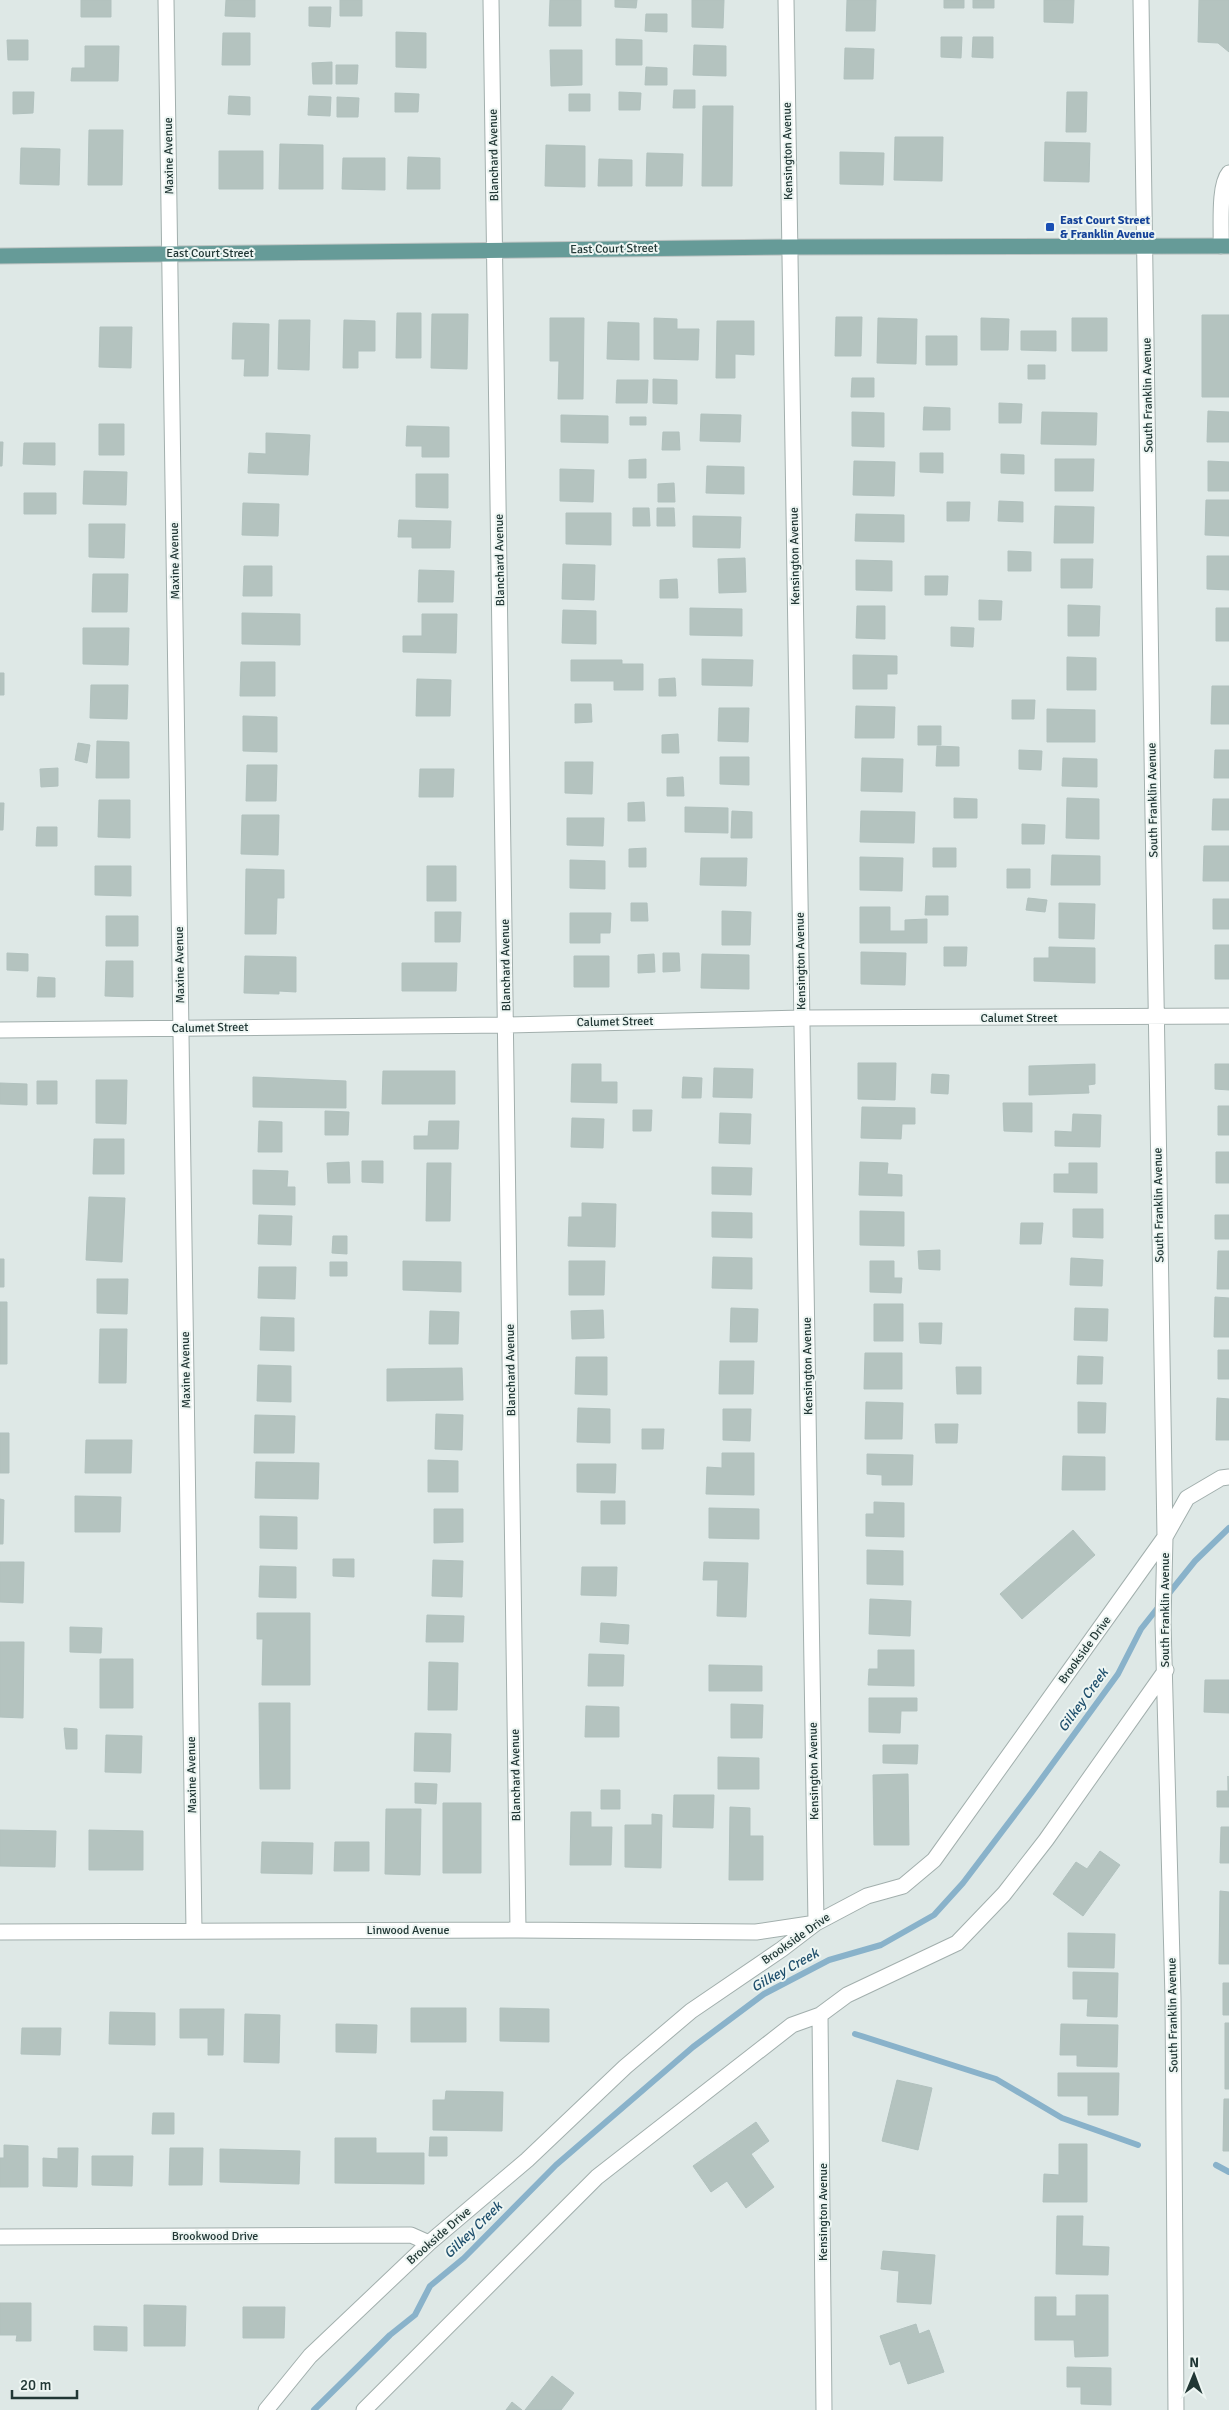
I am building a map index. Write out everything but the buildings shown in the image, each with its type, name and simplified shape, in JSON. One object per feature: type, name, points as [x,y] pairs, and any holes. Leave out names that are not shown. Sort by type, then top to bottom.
[{"type":"main road","name":"East Court Street","points":[[0,256],[790,247],[1225,246]]},
{"type":"street","name":"Maxine Avenue","points":[[166,0],[194,1931]]},
{"type":"street","name":"Blanchard Avenue","points":[[491,0],[518,1930]]},
{"type":"street","name":"Kensington Avenue","points":[[786,0],[816,1923]]},
{"type":"street","name":"South Franklin Avenue","points":[[1141,0],[1146,245],[1155,1017],[1165,1537],[1163,1622],[1166,1670],[1173,1998],[1176,2410]]},
{"type":"street","points":[[1225,246],[1223,197],[1225,178],[1229,174]]},
{"type":"street","name":"Calumet Street","points":[[0,1030],[506,1025],[802,1018],[1229,1016]]},
{"type":"street","name":"Brookside Drive","points":[[266,2410],[310,2356],[429,2243],[527,2160],[625,2067],[691,2011],[782,1949],[816,1923],[866,1896],[902,1886],[934,1860],[1165,1537],[1187,1498],[1221,1478],[1229,1477]]},
{"type":"street","points":[[364,2410],[596,2177],[792,2025],[820,2015],[847,1995],[957,1943],[1004,1894],[1022,1871],[1166,1670]]},
{"type":"street","name":"Linwood Avenue","points":[[0,1932],[518,1930],[756,1932],[816,1923]]},
{"type":"street","name":"Kensington Avenue","points":[[820,2015],[824,2410]]},
{"type":"street","name":"Brookwood Drive","points":[[0,2237],[411,2235],[429,2243]]},
{"type":"waterway","name":"Gilkey Creek","points":[[1166,1597],[1195,1561],[1229,1528]]},
{"type":"waterway","name":"Gilkey Creek","points":[[314,2410],[390,2335],[415,2315],[430,2286],[464,2258],[556,2165],[693,2047],[764,1994],[829,1960],[881,1945],[934,1915],[963,1883],[1032,1792],[1118,1674],[1141,1629],[1160,1605]]},
{"type":"waterway","points":[[855,2034],[996,2079],[1062,2118],[1138,2145]]},
{"type":"waterway","points":[[1216,2165],[1229,2172]]},
{"type":"place","name":"East Court Street & Franklin Avenue","points":[[1050,227]]}]
